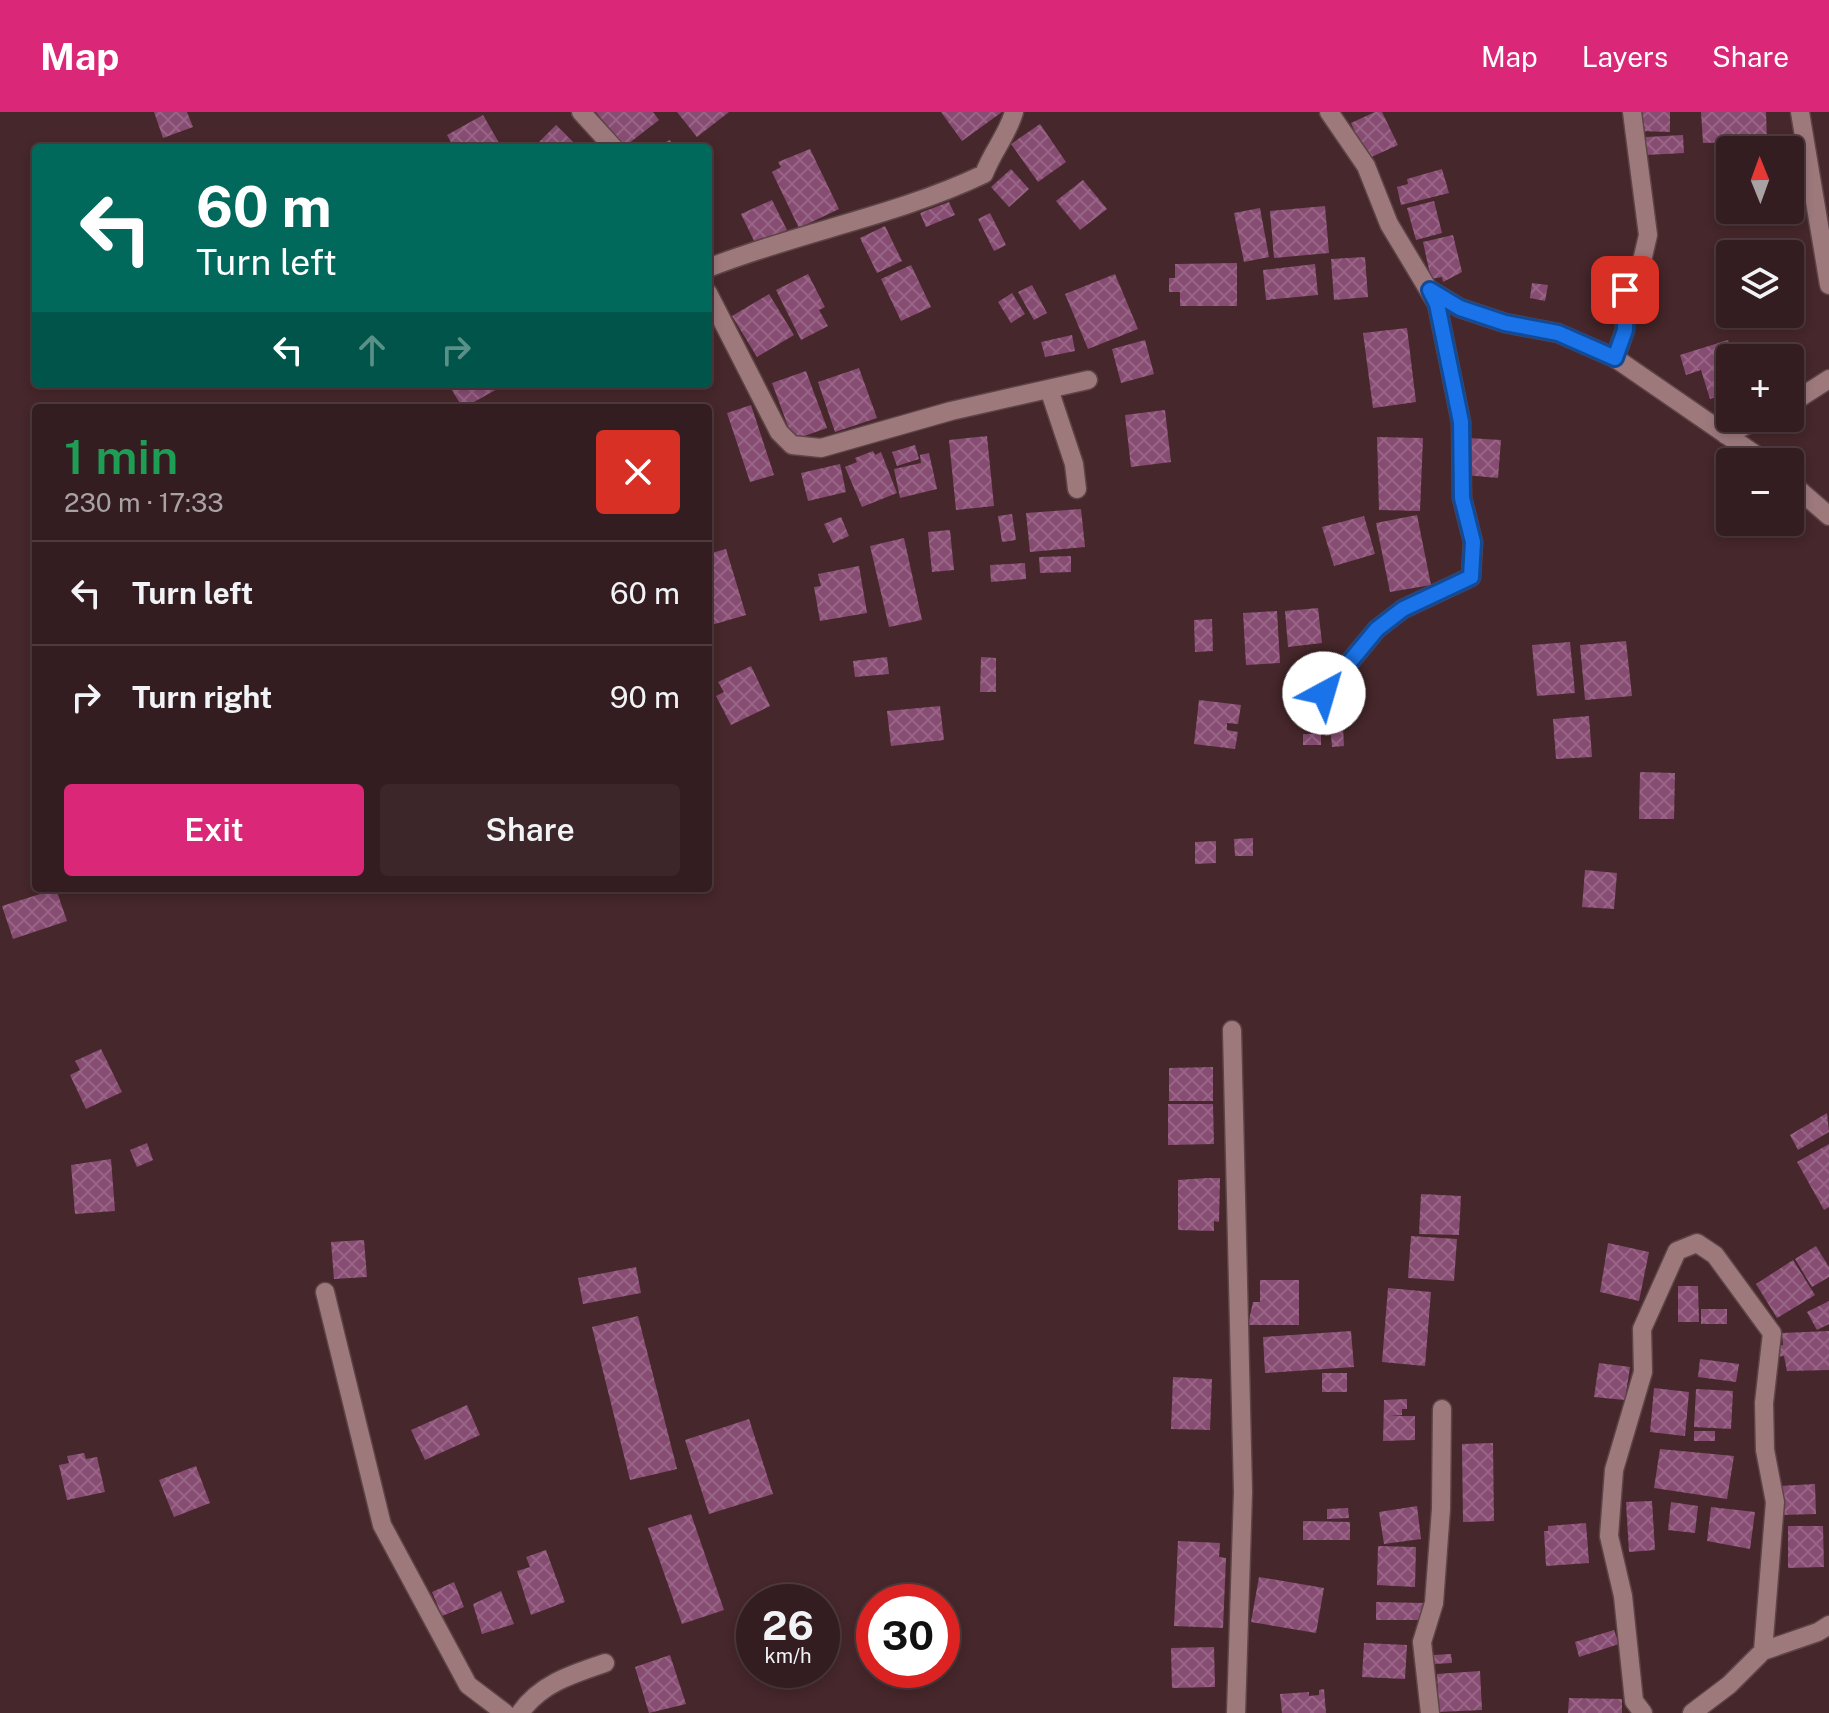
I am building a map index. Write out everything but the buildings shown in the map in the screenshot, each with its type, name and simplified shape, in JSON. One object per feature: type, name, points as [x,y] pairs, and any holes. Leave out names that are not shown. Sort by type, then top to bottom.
[{"type":"street","points":[[581,112],[610,144]]},
{"type":"street","points":[[712,266],[756,249],[932,199],[984,174],[992,150],[1011,124],[1014,112]]},
{"type":"street","points":[[1324,693],[1377,629],[1403,609],[1471,577],[1474,569],[1473,542],[1462,498],[1461,422],[1437,304],[1389,224],[1366,166],[1329,112]]},
{"type":"street","points":[[1615,358],[1625,330],[1625,290],[1642,261],[1648,235],[1632,112]]},
{"type":"street","points":[[1800,112],[1829,285]]},
{"type":"street","points":[[1430,290],[1460,308],[1505,323],[1558,333],[1615,358],[1745,448]]},
{"type":"street","points":[[712,301],[779,432],[792,445],[821,448],[1088,380]]},
{"type":"street","points":[[1804,395],[1829,379]]},
{"type":"street","points":[[1049,389],[1074,464],[1077,489]]},
{"type":"street","points":[[1726,435],[1732,432]]},
{"type":"street","points":[[1804,494],[1829,516]]},
{"type":"street","points":[[1232,1030],[1243,1492],[1236,1713]]},
{"type":"street","points":[[1643,1713],[1634,1701],[1623,1596],[1609,1536],[1614,1470],[1643,1372],[1642,1329],[1677,1251],[1697,1243],[1715,1255],[1772,1333],[1764,1403],[1765,1450],[1775,1502],[1763,1651]]},
{"type":"street","points":[[325,1292],[382,1525],[468,1685],[505,1713]]},
{"type":"street","points":[[1430,1713],[1422,1642],[1435,1589],[1442,1409]]},
{"type":"street","points":[[1692,1713],[1729,1685],[1763,1651],[1818,1632],[1829,1625]]},
{"type":"street","points":[[520,1713],[533,1694],[571,1674],[605,1663]]},
{"type":"route","points":[[1324,693],[1377,629],[1403,609],[1471,577],[1474,569],[1473,542],[1462,498],[1461,422],[1437,304],[1430,290],[1460,308],[1505,323],[1558,333],[1615,358],[1625,330],[1625,290]]}]
